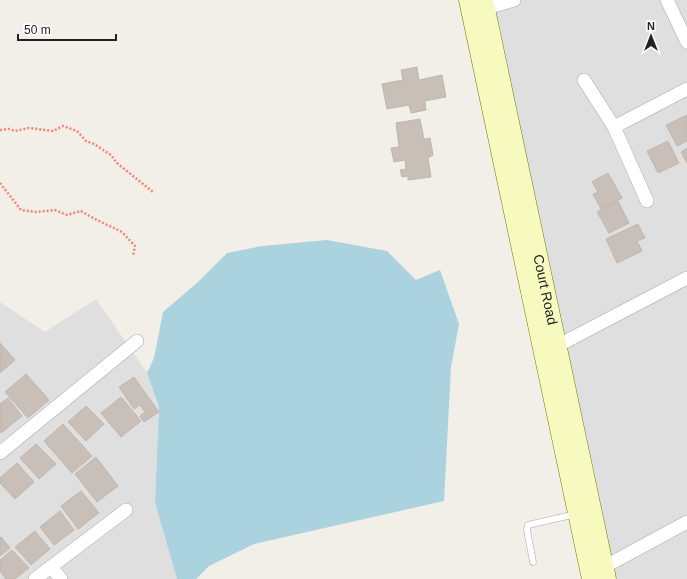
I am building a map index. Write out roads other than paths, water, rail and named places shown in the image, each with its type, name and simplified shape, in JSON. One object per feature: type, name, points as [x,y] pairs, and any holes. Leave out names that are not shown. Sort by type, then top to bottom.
[{"type":"main road","name":"Court Road","points":[[468,0],[591,579]]},
{"type":"main road","name":"Court Road","points":[[485,4],[606,573]]},
{"type":"street","points":[[485,4],[514,0]]},
{"type":"street","points":[[667,0],[687,42]]},
{"type":"street","points":[[584,80],[614,127],[647,201]]},
{"type":"street","points":[[614,127],[687,89]]},
{"type":"street","points":[[557,346],[687,278]]},
{"type":"street","points":[[0,453],[137,341]]},
{"type":"street","points":[[35,579],[126,510]]},
{"type":"street","points":[[606,573],[687,522]]},
{"type":"street","points":[[51,567],[61,579]]},
{"type":"lane","points":[[533,562],[527,530],[528,525],[578,514]]},
{"type":"water","points":[[327,240],[387,251],[416,280],[440,270],[459,324],[451,367],[444,501],[254,544],[209,566],[196,579],[177,579],[155,503],[159,407],[147,373],[154,358],[163,312],[198,282],[227,253],[262,246]]}]
